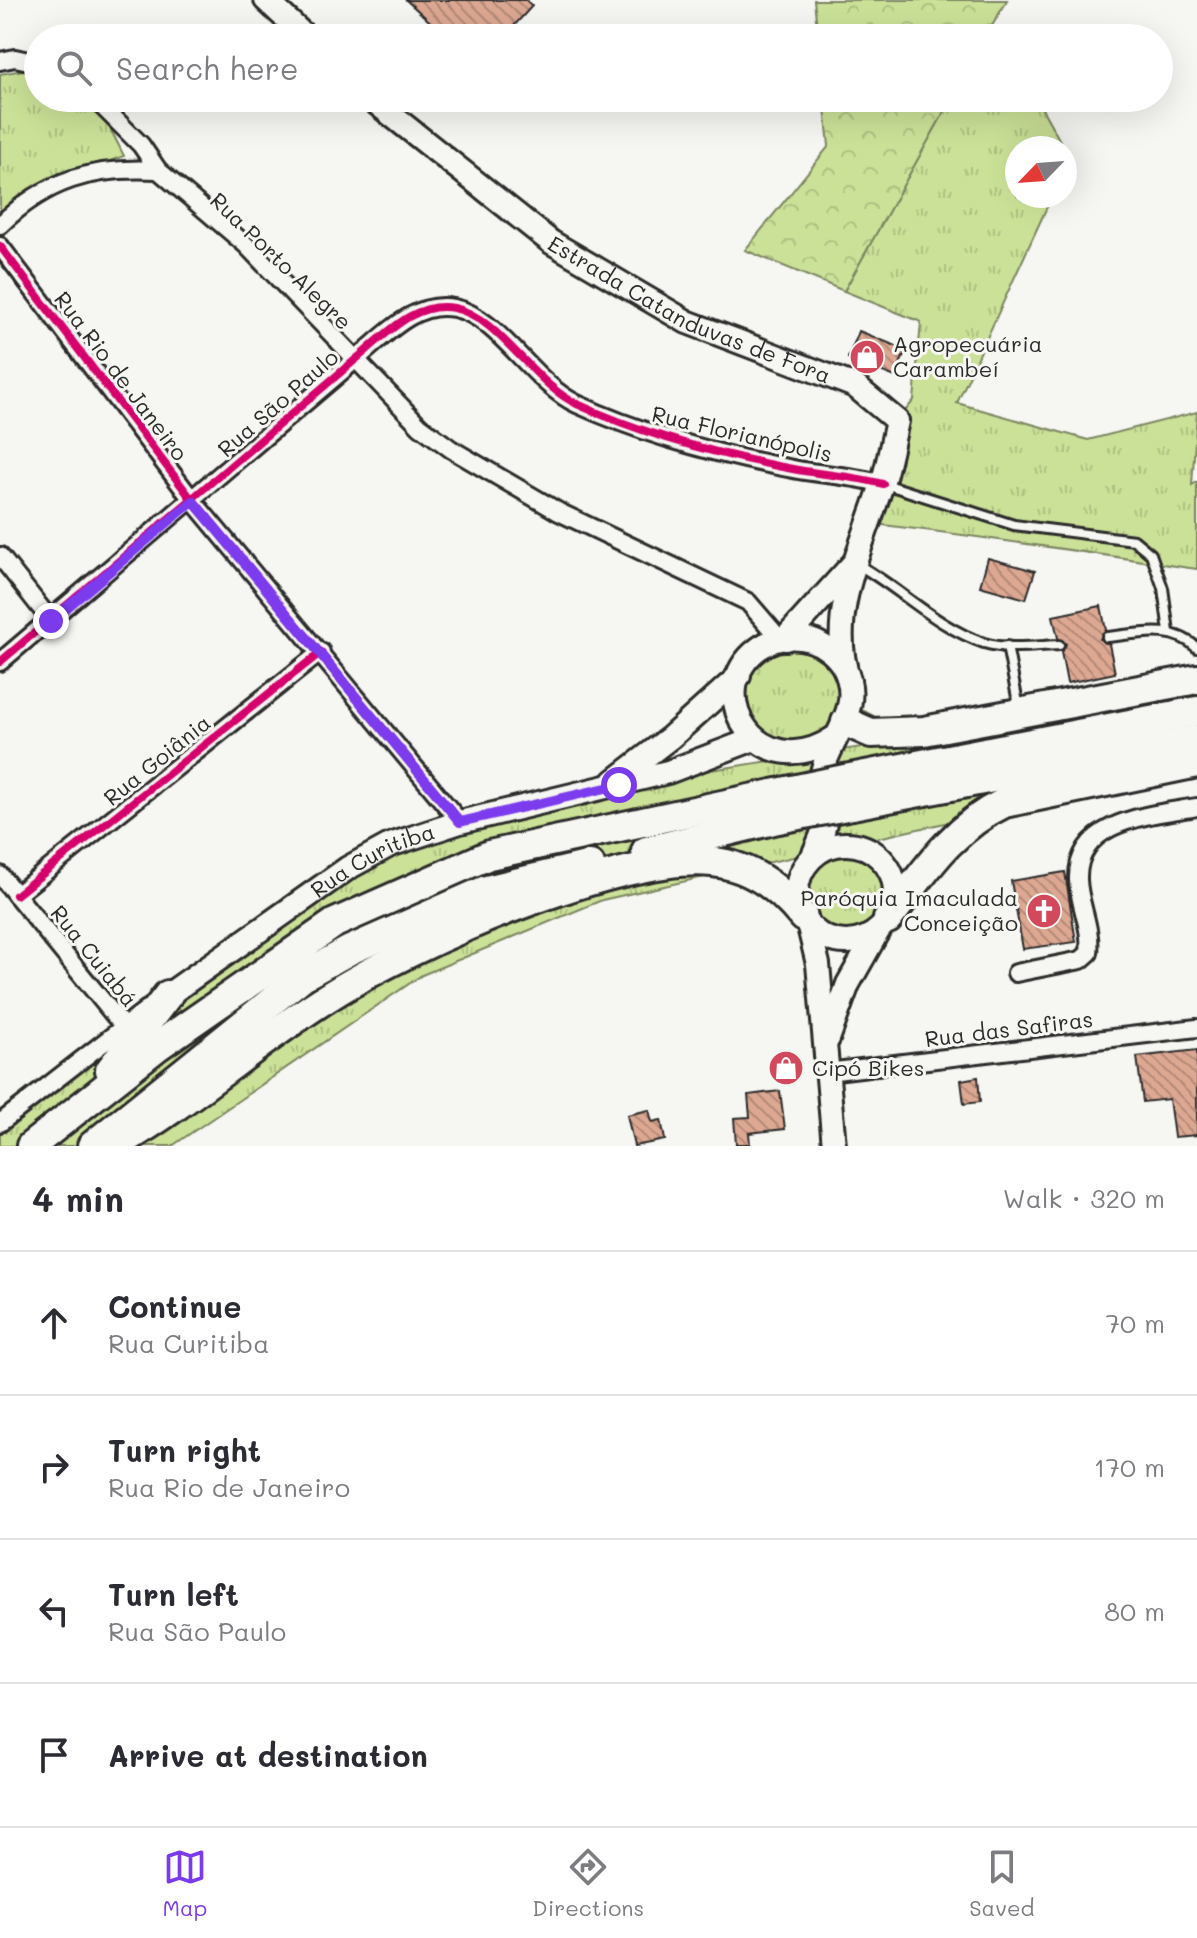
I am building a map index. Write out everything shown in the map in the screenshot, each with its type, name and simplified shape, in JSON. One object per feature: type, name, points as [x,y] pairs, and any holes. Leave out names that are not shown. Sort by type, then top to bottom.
[{"type":"highway","points":[[840,730],[891,735],[1197,679]]},
{"type":"highway","points":[[92,1146],[303,976],[350,950],[486,890],[775,806],[1197,711]]},
{"type":"highway","points":[[839,790],[1197,739]]},
{"type":"highway","points":[[883,925],[937,855],[976,816],[1004,803],[1197,763]]},
{"type":"highway","points":[[31,1146],[158,1046],[335,923],[489,855],[775,806]]},
{"type":"highway","points":[[114,1146],[335,992],[429,943],[571,888],[651,867],[712,862],[743,869],[769,883],[806,922]]},
{"type":"highway","points":[[82,1106],[168,995]]},
{"type":"main road","points":[[266,0],[292,24]]},
{"type":"main road","name":"Estrada Catanduvas de Fora","points":[[388,112],[551,242],[687,322],[855,386],[897,421],[883,484],[854,563]]},
{"type":"main road","points":[[606,786],[663,744],[739,676],[759,649],[782,639],[854,563]]},
{"type":"main road","points":[[834,1146],[815,946],[797,901],[797,883],[813,856],[839,790],[840,730],[852,694],[842,646],[854,563]]},
{"type":"main road","points":[[782,639],[811,640],[828,649],[841,662],[849,680]]},
{"type":"main road","points":[[739,676],[737,710],[754,739],[839,790]]},
{"type":"main road","points":[[779,752],[799,754],[817,749],[840,730]]},
{"type":"main road","name":"Rua Curitiba","points":[[168,995],[348,868],[390,845],[460,822],[668,772],[754,739]]},
{"type":"main road","points":[[825,825],[868,848],[885,862],[893,877],[894,905],[848,984],[826,1044]]},
{"type":"main road","points":[[813,856],[825,848],[846,843],[868,848]]},
{"type":"main road","points":[[806,922],[826,938],[848,943],[883,925]]},
{"type":"street","points":[[0,61],[24,60]]},
{"type":"street","name":"Rua Porto Alegre","points":[[108,112],[141,145],[158,170],[246,245],[420,426],[451,449],[559,512],[748,602],[782,639]]},
{"type":"street","points":[[0,225],[36,194],[64,180],[158,170]]},
{"type":"street","name":"Rua Rio de Janeiro","points":[[0,246],[193,501],[460,822]]},
{"type":"street","name":"Rua Florianópolis","points":[[439,306],[457,308],[473,316],[543,381],[573,402],[620,422],[698,447],[798,470],[883,484]]},
{"type":"street","name":"Rua São Paulo","points":[[0,662],[409,316],[439,306]]},
{"type":"street","points":[[0,556],[51,621]]},
{"type":"street","name":"Rua Goiânia","points":[[16,895],[321,652]]},
{"type":"street","points":[[1016,973],[1081,960],[1089,953],[1091,938],[1078,880],[1082,850],[1093,836],[1121,823],[1197,807]]},
{"type":"street","name":"Rua Cuiabá","points":[[0,875],[123,1026]]},
{"type":"street","points":[[0,1123],[123,1026],[168,995]]},
{"type":"street","name":"Rua das Safiras","points":[[827,1072],[1197,1028]]},
{"type":"lane","points":[[883,484],[1014,525],[1134,540],[1151,554],[1163,588],[1169,632]]},
{"type":"lane","points":[[854,563],[941,621],[984,642],[1007,646],[1059,645]]},
{"type":"lane","points":[[1107,637],[1169,632],[1184,635],[1197,648]]},
{"type":"lane","points":[[1007,646],[1020,712]]},
{"type":"green space","points":[[814,0],[1007,0],[993,24],[817,24]]},
{"type":"green space","points":[[24,70],[24,112],[99,112],[124,156],[47,183],[0,218],[0,74]]},
{"type":"green space","points":[[825,112],[944,112],[844,291],[745,250],[829,146]]},
{"type":"green space","points":[[944,112],[1044,112],[1057,136],[1005,136],[1005,208],[1046,208],[957,403],[1088,440],[1197,412],[1192,485],[1197,482],[1197,569],[874,524],[897,421],[914,400],[921,322],[844,291]]},
{"type":"green space","points":[[788,640],[841,665],[844,721],[789,752],[741,716],[751,659]]},
{"type":"green space","points":[[1197,679],[1197,777],[976,816],[602,900],[422,975],[172,1146],[0,1146],[0,1123],[348,868],[606,786],[862,747],[857,707],[892,726]]},
{"type":"green space","points":[[846,846],[864,849],[879,859],[889,874],[892,892],[889,910],[879,925],[864,935],[846,938],[828,935],[813,925],[803,910],[800,892],[803,874],[813,859],[828,849]]},
{"type":"building","points":[[406,0],[526,0],[532,6],[516,24],[433,24]]},
{"type":"building","points":[[859,331],[906,350],[895,377],[848,358]]},
{"type":"building","points":[[988,558],[1035,571],[1026,599],[980,586]]},
{"type":"building","points":[[1101,606],[1106,630],[1100,639],[1109,644],[1115,673],[1067,683],[1061,652],[1066,644],[1058,638],[1053,616]]},
{"type":"building","name":"Paróquia Imaculada Conceição","points":[[1065,872],[1076,942],[1023,949],[1011,881]]},
{"type":"building","points":[[1197,1050],[1197,1135],[1174,1137],[1169,1099],[1143,1102],[1137,1057]]},
{"type":"building","points":[[978,1077],[980,1102],[964,1104],[961,1080]]},
{"type":"building","points":[[780,1091],[785,1129],[749,1133],[750,1144],[736,1144],[734,1118],[750,1117],[748,1095]]},
{"type":"building","points":[[649,1110],[652,1122],[661,1120],[665,1140],[634,1146],[627,1115]]},
{"type":"cycle path","points":[[0,246],[193,501],[460,822]]},
{"type":"cycle path","points":[[0,662],[400,322],[439,307],[470,314],[501,337],[561,394],[577,404],[631,426],[742,458],[883,484]]},
{"type":"cycle path","points":[[16,895],[321,652]]},
{"type":"place","name":"Agropecuária Carambeí","points":[[867,357]]},
{"type":"place","name":"Paróquia Imaculada Conceição","points":[[1044,911]]},
{"type":"place","name":"Cipó Bikes","points":[[786,1068]]},
{"type":"route","points":[[51,621],[193,501],[460,822],[619,785]]}]
